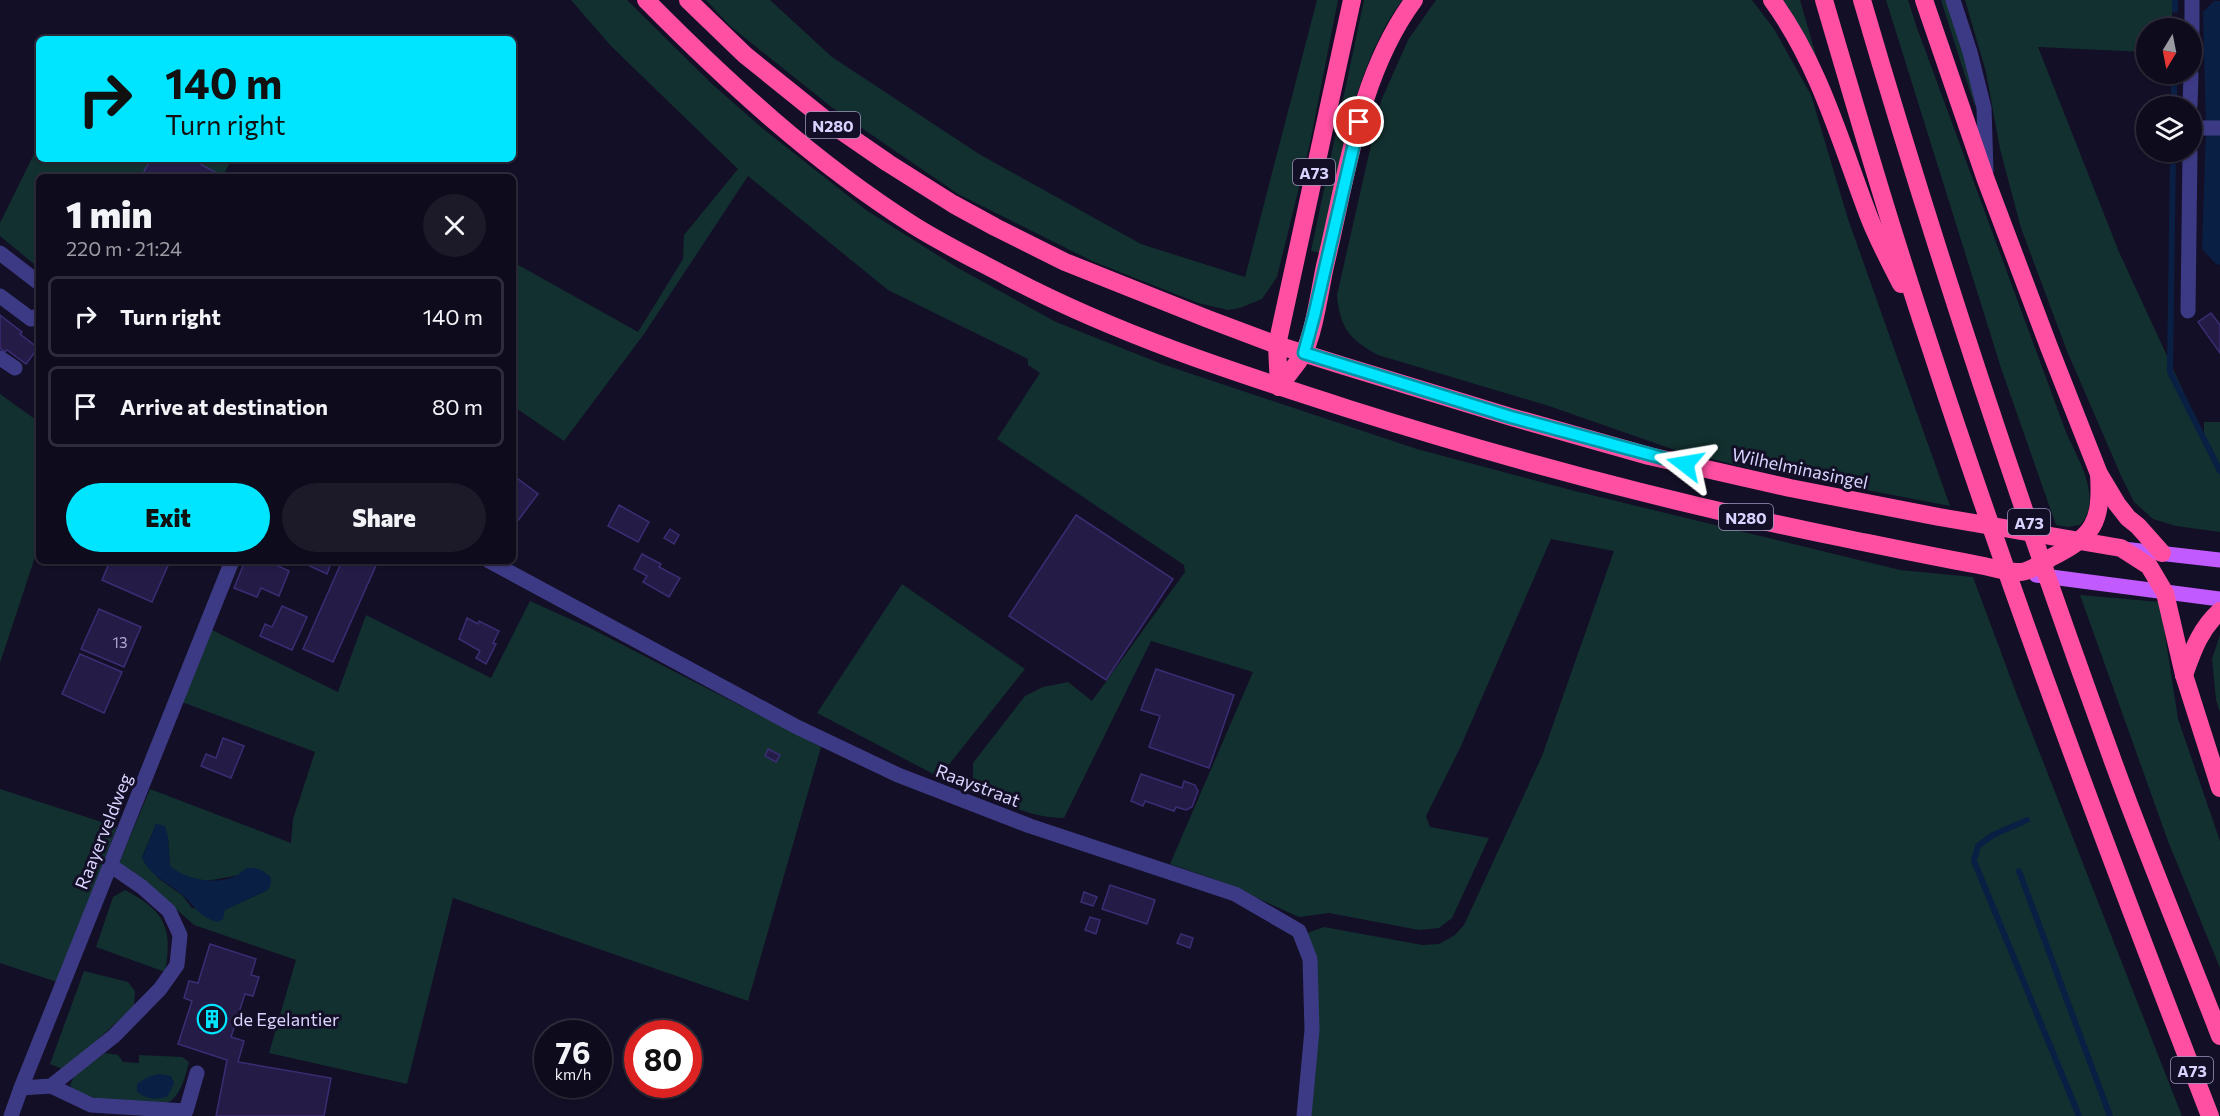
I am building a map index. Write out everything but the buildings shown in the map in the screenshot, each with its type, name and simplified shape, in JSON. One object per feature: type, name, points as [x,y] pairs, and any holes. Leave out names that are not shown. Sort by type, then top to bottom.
[{"type":"highway","name":"N280","points":[[646,0],[693,48],[761,110],[816,154],[912,224],[1009,278],[1082,312],[1195,357],[1279,387],[1570,474],[1695,506],[2022,573]]},
{"type":"highway","name":"N280","points":[[688,0],[745,55],[819,114],[888,163],[953,204],[1023,242],[1092,273],[1277,345]]},
{"type":"highway","name":"A73","points":[[1279,387],[1277,345],[1352,0]]},
{"type":"highway","name":"A73","points":[[1279,387],[1304,353],[1359,122],[1383,53],[1414,0]]},
{"type":"highway","name":"A73","points":[[1772,0],[1790,26],[1818,79],[1867,212],[1929,345]]},
{"type":"highway","name":"A73","points":[[1824,0],[1929,345],[2075,760],[2210,1116]]},
{"type":"highway","name":"A73","points":[[1862,0],[1964,331],[2053,591],[2115,767],[2220,1036]]},
{"type":"highway","points":[[1924,0],[1986,180],[2099,474],[2128,518],[2162,553]]},
{"type":"highway","name":"Wilhelminasingel","points":[[1277,345],[1511,417],[1649,456],[1790,488],[2076,542],[2121,548]]},
{"type":"highway","points":[[2022,573],[2076,542],[2094,525],[2101,495],[2099,474]]},
{"type":"highway","points":[[2121,548],[2149,566],[2165,593],[2184,675],[2220,788]]},
{"type":"highway","points":[[2184,675],[2197,640],[2211,619],[2220,611]]},
{"type":"main road","name":"Wilhelminasingel","points":[[2121,548],[2220,560]]},
{"type":"main road","name":"N280","points":[[2022,573],[2220,599]]},
{"type":"street","points":[[1953,0],[1970,52],[1984,108],[1986,180]]},
{"type":"street","points":[[2192,0],[2192,18]]},
{"type":"street","points":[[2202,128],[2220,128]]},
{"type":"street","points":[[2187,311],[2190,162]]},
{"type":"street","points":[[0,253],[36,281]]},
{"type":"street","points":[[0,296],[31,319],[36,316]]},
{"type":"street","points":[[0,358],[15,368]]},
{"type":"street","name":"Raayerveldweg","points":[[11,1116],[230,564]]},
{"type":"street","name":"Raaystraat","points":[[495,564],[797,727],[898,775],[1030,826],[1235,894],[1299,931],[1310,959],[1312,1030],[1304,1116]]},
{"type":"street","points":[[51,1086],[114,1036],[160,990],[177,965],[180,934],[169,911],[142,887],[110,865]]},
{"type":"street","points":[[21,1088],[51,1086],[91,1105],[186,1111],[197,1073]]},
{"type":"green space","points":[[571,0],[627,0],[712,84],[762,128],[866,210],[958,268],[1056,322],[1162,364],[1417,449],[1575,491],[1900,570],[1973,577],[2182,1116],[1310,1116],[1307,933],[1324,927],[1422,945],[1439,944],[1455,935],[1464,925],[1542,756],[1614,551],[1551,539],[1460,748],[1426,816],[1430,827],[1489,838],[1452,918],[1439,928],[1419,930],[1329,913],[1299,917],[1217,880],[1170,864],[1253,672],[1151,641],[1064,818],[1029,813],[973,789],[973,763],[1025,696],[1043,687],[1068,682],[1092,701],[1185,572],[1184,565],[997,439],[1040,373],[1028,365],[1028,359],[888,290],[748,176],[644,334],[564,441],[516,408],[516,264],[638,332],[683,259],[684,235],[738,169],[611,46]]},
{"type":"green space","points":[[706,0],[770,0],[832,57],[979,154],[1141,244],[1245,277],[1317,0],[1338,0],[1310,143],[1277,277],[1262,299],[1228,310],[1198,303],[1092,261],[958,194],[834,109],[730,26]]},
{"type":"green space","points":[[1364,0],[1402,0],[1385,27],[1359,89],[1341,155],[1321,253],[1311,251]]},
{"type":"green space","points":[[1436,0],[1752,0],[1774,29],[1811,95],[1848,219],[1950,506],[1736,465],[1672,449],[1549,406],[1378,355],[1353,338],[1341,316],[1337,295],[1381,101],[1408,40]]},
{"type":"green space","points":[[1779,0],[1800,0],[1819,66]]},
{"type":"green space","points":[[1886,0],[1908,0],[2066,432],[2082,466],[2089,491],[2089,503],[2087,515],[2080,525],[2067,527],[2056,525],[2001,368]]},
{"type":"green space","points":[[1941,0],[1947,0],[1972,76],[1975,107]]},
{"type":"green space","points":[[1965,0],[2172,0],[2172,18],[2136,18],[2136,52],[2038,47],[2119,252],[2204,436],[2204,422],[2220,422],[2220,532],[2176,526],[2153,519],[2134,502],[2067,351],[2021,228],[2000,149],[1986,72]]},
{"type":"green space","points":[[36,150],[36,162],[230,162],[224,174],[36,174],[36,266],[0,236],[0,223]]},
{"type":"green space","points":[[0,394],[36,420],[36,554],[0,663]]},
{"type":"green space","points":[[902,584],[1025,669],[939,777],[817,713]]},
{"type":"green space","points":[[2080,595],[2160,602],[2178,719],[2220,841],[2220,968],[2168,841]]},
{"type":"green space","points":[[530,601],[592,629],[821,747],[748,1001],[453,898],[407,1084],[269,1053],[296,960],[194,925],[156,891],[119,863],[150,789],[291,843],[293,819],[315,752],[182,702],[212,630],[338,692],[366,615],[491,678]],"holes":[[[156,824],[168,837],[170,867],[186,877],[206,881],[240,875],[268,890],[224,910],[192,908],[182,895],[159,879],[142,857]]]},
{"type":"green space","points":[[2220,635],[2220,712],[2216,700],[2212,659]]},
{"type":"green space","points":[[0,789],[117,827],[57,982],[0,963]]},
{"type":"green space","points":[[125,890],[149,905],[163,922],[168,944],[165,972],[96,947],[113,897]]},
{"type":"green space","points":[[84,971],[128,982],[135,991],[134,1006],[65,1070],[50,1064]]},
{"type":"green space","points":[[105,1053],[118,1055],[123,1062],[139,1063],[139,1055],[182,1057],[189,1062],[178,1092],[172,1100],[165,1103],[141,1104],[76,1094],[70,1085],[74,1076]]},
{"type":"water","points":[[2214,1],[2220,1],[2220,265],[2216,264],[2202,249],[2206,128],[2203,12]]},
{"type":"water","points":[[156,824],[165,826],[170,866],[178,872],[208,881],[229,878],[246,868],[257,869],[271,878],[268,890],[225,910],[223,919],[217,922],[204,916],[145,864],[142,858]]},
{"type":"water","points":[[159,1074],[171,1076],[174,1083],[168,1096],[152,1098],[137,1092],[137,1084],[148,1077]]},
{"type":"waterway","points":[[2175,0],[2175,10]]},
{"type":"waterway","points":[[2174,84],[2174,96]]},
{"type":"waterway","points":[[2173,162],[2170,372],[2220,471]]},
{"type":"waterway","points":[[2027,820],[1993,835],[1978,846],[1974,861],[2079,1116]]},
{"type":"waterway","points":[[2019,871],[2110,1116]]},
{"type":"place","name":"de Egelantier","points":[[212,1019]]},
{"type":"route","points":[[1359,122],[1304,353],[1511,417],[1685,464]]}]
